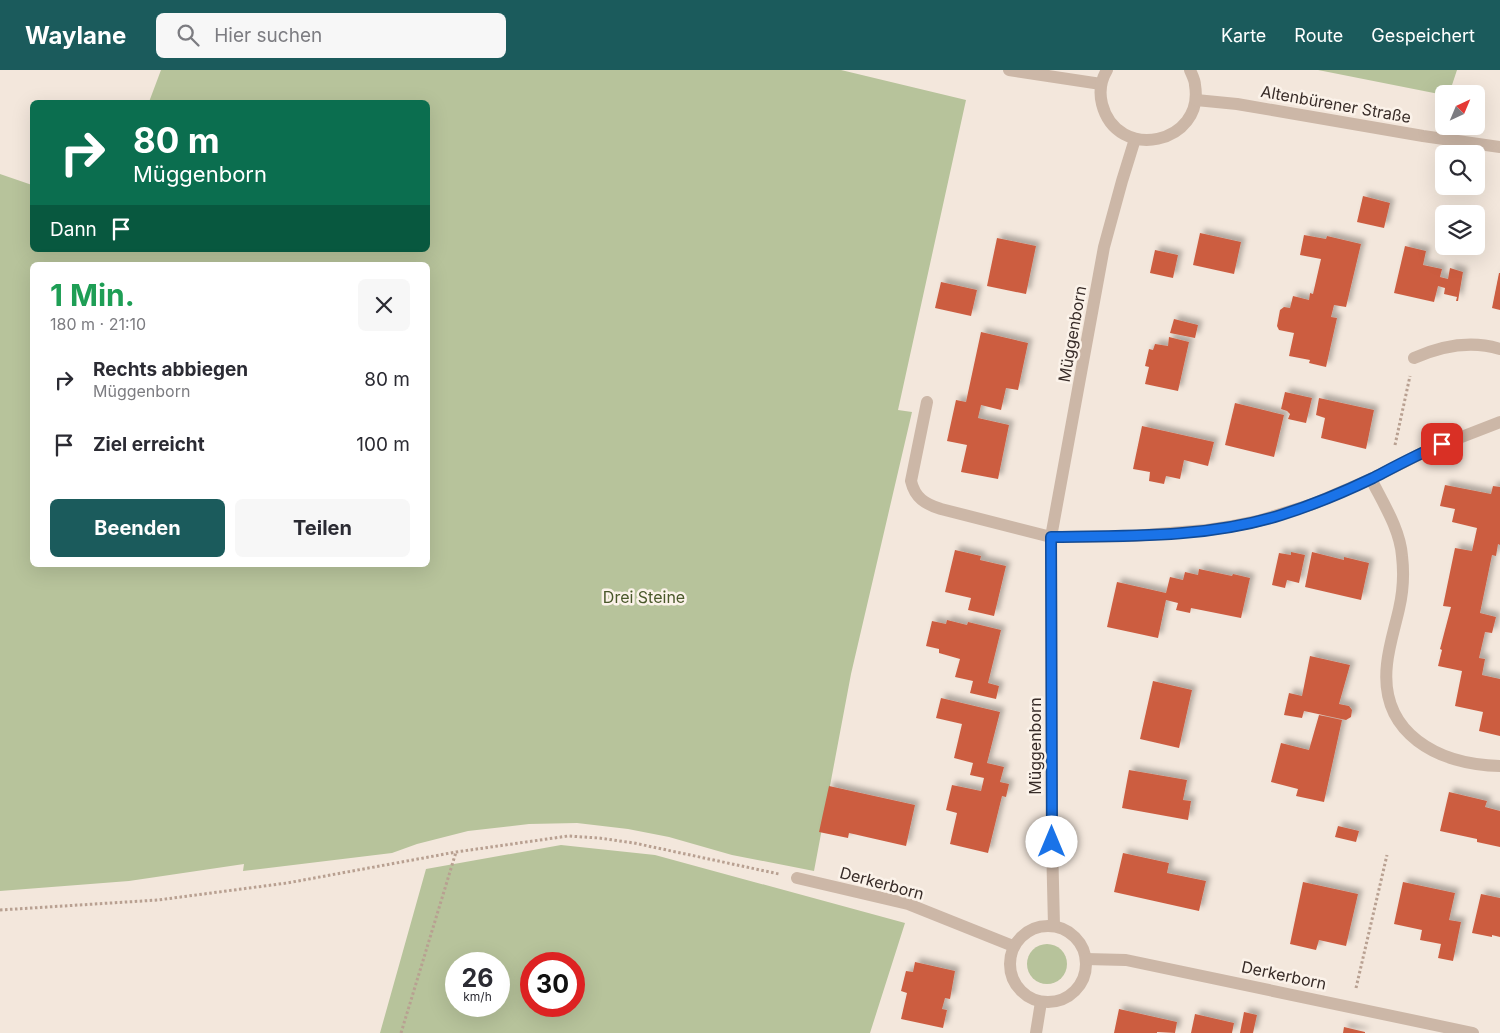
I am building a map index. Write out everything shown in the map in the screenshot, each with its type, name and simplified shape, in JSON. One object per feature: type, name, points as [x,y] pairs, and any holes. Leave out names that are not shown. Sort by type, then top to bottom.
[{"type":"street","points":[[1009,70],[1101,84]]},
{"type":"street","points":[[1107,70],[1101,84],[1104,112],[1122,133],[1135,139],[1148,141],[1162,139],[1174,133],[1192,113],[1196,100],[1195,84],[1190,70]]},
{"type":"street","name":"Altenbürener Straße","points":[[1196,100],[1238,104],[1423,136],[1500,147]]},
{"type":"street","name":"Müggenborn","points":[[1054,926],[1051,537],[1104,246],[1135,139]]},
{"type":"street","points":[[1414,358],[1430,351],[1462,345],[1479,344],[1500,349]]},
{"type":"street","points":[[927,402],[910,481],[913,492],[919,499],[928,505],[941,509],[1051,537],[1133,536],[1207,530],[1258,521],[1306,506],[1371,479],[1428,450],[1500,422]]},
{"type":"street","points":[[1371,479],[1391,519],[1402,554],[1403,573],[1399,608],[1387,664],[1386,680],[1392,708],[1398,720],[1412,737],[1436,753],[1479,764],[1500,766]]},
{"type":"street","name":"Derkerborn","points":[[797,878],[908,904],[1013,946]]},
{"type":"street","points":[[1054,926],[1066,930],[1076,937],[1083,948],[1086,960],[1085,974],[1079,987],[1069,996],[1056,1002],[1041,1002],[1028,997],[1017,987],[1010,975],[1009,960],[1013,946],[1020,936],[1030,929],[1054,926]]},
{"type":"street","name":"Derkerborn","points":[[1086,960],[1126,960],[1473,1033]]},
{"type":"street","points":[[1036,1033],[1041,1002]]},
{"type":"path","points":[[1390,469],[1414,358]]},
{"type":"path","points":[[0,910],[158,900],[287,883],[456,852],[568,836],[634,843],[797,878]]},
{"type":"path","points":[[401,1033],[456,852]]},
{"type":"path","points":[[1352,1007],[1387,855]]},
{"type":"green space","name":"Drei Steine","points":[[161,70],[841,70],[966,100],[898,410],[912,412],[851,674],[814,871],[732,855],[669,837],[628,829],[577,823],[529,824],[468,831],[417,844],[392,853],[243,871],[244,864],[129,881],[0,891],[0,174],[30,184],[30,252],[430,252],[430,100],[150,100]]},
{"type":"green space","points":[[1318,70],[1457,70],[1452,85],[1435,85],[1435,93]]},
{"type":"green space","points":[[561,845],[655,855],[905,923],[870,1033],[380,1033],[426,869]]},
{"type":"green space","points":[[1043,944],[1051,944],[1058,947],[1064,953],[1067,964],[1064,975],[1058,981],[1051,984],[1043,984],[1036,981],[1030,975],[1027,968],[1027,960],[1030,953],[1036,947]]},
{"type":"building","points":[[1363,196],[1390,203],[1384,228],[1357,222]]},
{"type":"building","points":[[1200,233],[1241,242],[1234,274],[1193,265]]},
{"type":"building","points":[[1304,235],[1326,239],[1327,236],[1361,244],[1346,307],[1334,305],[1331,317],[1337,318],[1326,367],[1309,363],[1310,360],[1289,356],[1294,333],[1279,330],[1277,326],[1280,310],[1284,307],[1290,308],[1293,296],[1309,300],[1310,293],[1313,294],[1321,259],[1300,255]]},
{"type":"building","points":[[997,238],[1036,246],[1026,294],[987,286]]},
{"type":"building","points":[[1405,246],[1426,251],[1423,265],[1442,269],[1440,277],[1448,279],[1450,268],[1463,272],[1458,301],[1456,301],[1457,297],[1444,294],[1445,288],[1438,286],[1434,302],[1394,293]]},
{"type":"building","points":[[1155,250],[1178,255],[1173,278],[1150,273]]},
{"type":"building","points":[[1500,273],[1500,310],[1492,308]]},
{"type":"building","points":[[941,282],[977,290],[971,316],[935,308]]},
{"type":"building","points":[[1174,319],[1198,325],[1195,338],[1170,333]]},
{"type":"building","points":[[981,332],[1028,343],[1018,390],[1006,388],[1001,410],[981,405],[978,418],[1009,425],[998,479],[961,472],[967,445],[947,441],[956,400],[966,402]]},
{"type":"building","points":[[1169,337],[1189,342],[1178,391],[1145,384],[1149,367],[1145,366],[1149,349],[1153,350],[1155,344],[1168,346]]},
{"type":"building","points":[[1285,392],[1312,398],[1306,423],[1288,419],[1290,414],[1281,409]]},
{"type":"building","points":[[1319,398],[1374,410],[1366,449],[1321,438],[1325,418],[1316,415]]},
{"type":"building","points":[[1235,403],[1284,415],[1274,457],[1225,445]]},
{"type":"building","points":[[1142,426],[1214,442],[1208,466],[1184,460],[1180,479],[1166,476],[1164,484],[1149,481],[1150,472],[1133,469]]},
{"type":"building","points":[[1445,485],[1491,494],[1493,486],[1500,487],[1500,545],[1498,544],[1496,556],[1492,555],[1480,613],[1496,617],[1492,633],[1485,632],[1479,658],[1485,659],[1482,675],[1500,679],[1500,736],[1479,731],[1483,712],[1455,706],[1462,671],[1438,666],[1442,650],[1440,649],[1451,607],[1443,606],[1455,548],[1472,551],[1477,528],[1452,522],[1455,509],[1440,506]]},
{"type":"building","points":[[955,550],[981,556],[980,560],[1006,566],[994,616],[968,610],[971,598],[945,592]]},
{"type":"building","points":[[1291,552],[1305,555],[1299,583],[1287,580],[1285,588],[1272,585],[1279,553],[1291,555]]},
{"type":"building","points":[[1312,552],[1344,560],[1344,557],[1369,563],[1361,600],[1305,587]]},
{"type":"building","points":[[1199,569],[1250,578],[1241,618],[1191,608],[1190,613],[1176,610],[1178,603],[1166,600],[1158,638],[1107,627],[1117,582],[1166,593],[1170,577],[1183,580],[1185,572],[1198,575]]},
{"type":"building","points":[[947,620],[967,625],[968,622],[1001,630],[988,683],[999,686],[996,699],[970,693],[973,681],[955,677],[960,659],[939,653],[939,649],[926,646],[932,621],[946,624]]},
{"type":"building","points":[[1310,656],[1350,665],[1339,704],[1349,706],[1352,710],[1351,717],[1346,720],[1304,711],[1302,718],[1284,715],[1289,693],[1302,696]]},
{"type":"building","points":[[1153,681],[1192,690],[1179,748],[1140,739]]},
{"type":"building","points":[[941,698],[1000,712],[987,763],[1004,767],[1000,782],[1009,784],[1006,797],[1002,796],[988,853],[950,844],[957,813],[946,810],[952,785],[981,791],[984,778],[970,775],[973,763],[954,758],[962,724],[936,718]]},
{"type":"building","points":[[1319,715],[1342,720],[1324,802],[1296,796],[1298,789],[1271,782],[1281,743],[1309,750]]},
{"type":"building","points":[[1129,770],[1187,780],[1183,800],[1191,801],[1188,820],[1122,808]]},
{"type":"building","points":[[829,786],[915,805],[906,846],[849,833],[848,838],[819,832]]},
{"type":"building","points":[[1449,792],[1487,801],[1485,807],[1500,811],[1500,847],[1477,842],[1477,839],[1440,831]]},
{"type":"building","points":[[1338,826],[1359,831],[1356,842],[1335,837]]},
{"type":"building","points":[[1123,853],[1169,863],[1167,873],[1206,881],[1199,911],[1114,892]]},
{"type":"building","points":[[1303,882],[1358,894],[1346,946],[1319,940],[1316,950],[1290,944]]},
{"type":"building","points":[[1403,882],[1455,893],[1449,920],[1461,922],[1453,961],[1438,958],[1441,944],[1420,940],[1422,930],[1394,924]]},
{"type":"building","points":[[1481,894],[1500,898],[1500,937],[1472,933]]},
{"type":"building","points":[[915,962],[955,971],[950,999],[945,998],[942,1009],[947,1010],[943,1028],[901,1019],[907,993],[901,991],[906,971],[913,972]]},
{"type":"building","points":[[1119,1009],[1177,1022],[1175,1033],[1114,1033]]},
{"type":"building","points":[[1244,1012],[1257,1015],[1253,1033],[1240,1033]]},
{"type":"building","points":[[1195,1014],[1234,1023],[1232,1033],[1191,1033]]},
{"type":"building","points":[[1344,1027],[1365,1032],[1365,1033],[1343,1033]]},
{"type":"route","points":[[1052,842],[1051,537],[1133,536],[1207,530],[1258,521],[1313,504],[1371,479],[1442,444]]}]
